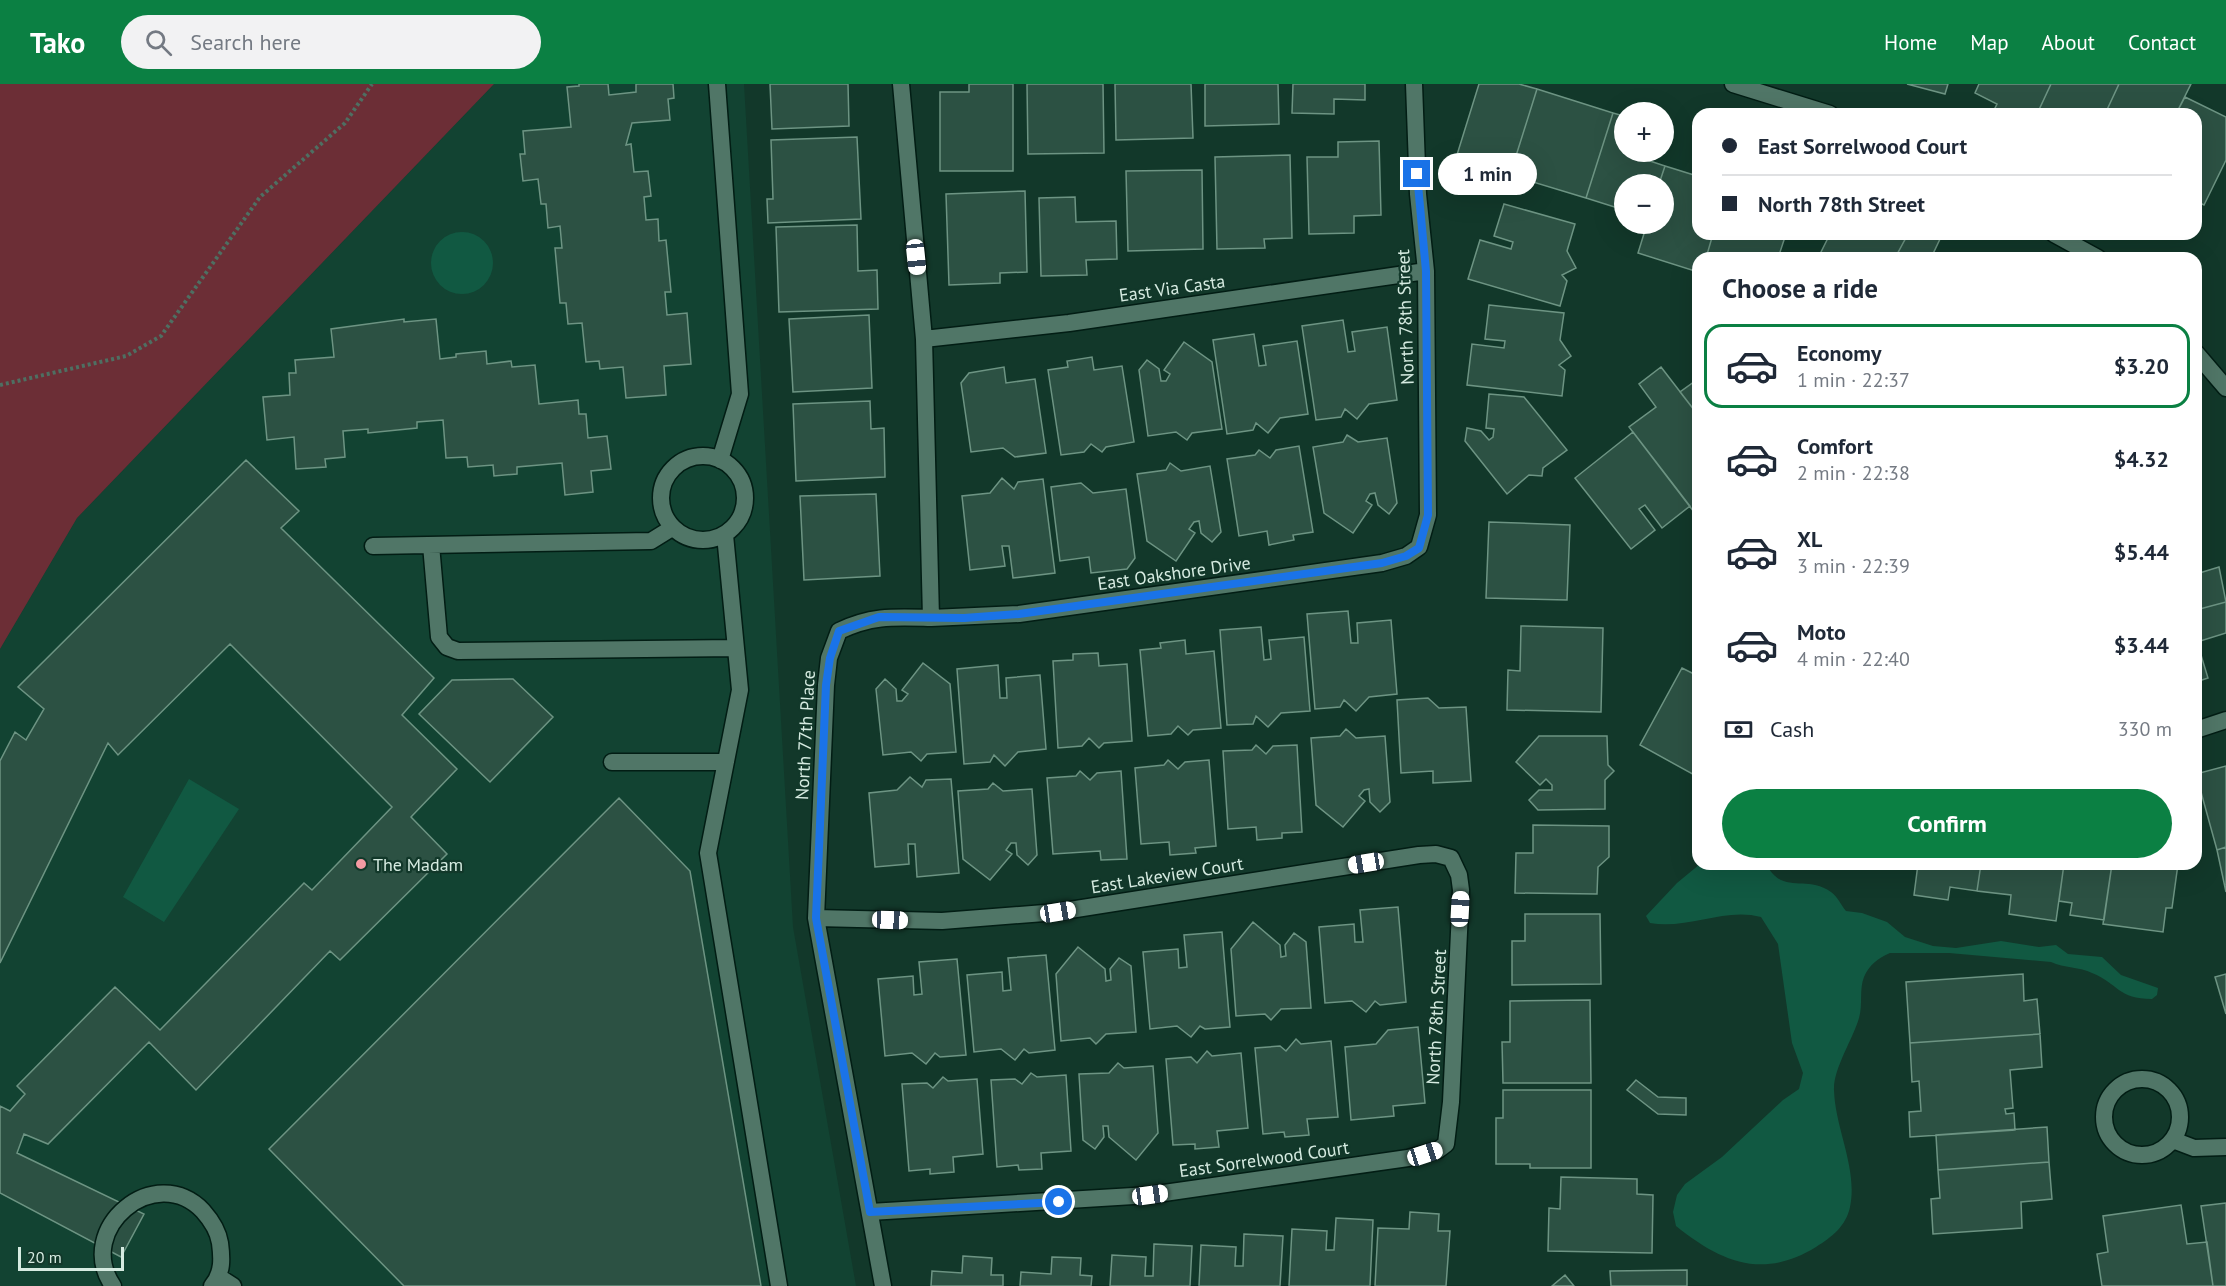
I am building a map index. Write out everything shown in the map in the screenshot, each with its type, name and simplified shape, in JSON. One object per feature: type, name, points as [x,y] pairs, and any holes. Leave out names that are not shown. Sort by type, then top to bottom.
[{"type":"street","points":[[717,84],[740,394],[720,460]]},
{"type":"street","points":[[901,84],[924,339],[931,618]]},
{"type":"street","name":"North 78th Street","points":[[1414,84],[1418,194],[1426,271],[1428,515],[1419,548]]},
{"type":"street","points":[[1733,84],[1811,108]]},
{"type":"street","points":[[2065,240],[2087,252]]},
{"type":"street","name":"East Via Casta","points":[[924,339],[1069,323],[1426,271]]},
{"type":"street","points":[[2202,360],[2226,388]]},
{"type":"street","points":[[703,456],[720,460],[738,475],[744,487],[745,501],[742,514],[735,526],[725,535],[712,540],[697,540],[684,536],[672,528],[664,516],[660,502],[667,475],[689,458],[703,456]]},
{"type":"street","points":[[373,546],[651,541],[672,528]]},
{"type":"street","points":[[725,535],[740,690],[708,853],[779,1286]]},
{"type":"street","points":[[431,545],[439,637],[447,647],[458,651],[736,648]]},
{"type":"street","name":"East Oakshore Drive","points":[[931,618],[1019,614],[1206,589],[1382,563],[1406,556],[1419,548]]},
{"type":"street","name":"North 77th Place","points":[[883,1286],[816,918],[826,685],[833,645],[839,631],[856,623],[879,617],[931,618]]},
{"type":"street","points":[[2202,728],[2226,720]]},
{"type":"street","points":[[612,762],[726,762]]},
{"type":"street","name":"East Lakeview Court","points":[[816,918],[942,921],[1058,912],[1419,855],[1436,854],[1450,858]]},
{"type":"street","name":"North 78th Street","points":[[1446,1144],[1451,1102],[1461,890],[1459,875],[1450,858]]},
{"type":"street","points":[[2131,1080],[2155,1081],[2167,1087],[2175,1097],[2180,1110],[2180,1123],[2173,1140],[2156,1153],[2143,1155],[2130,1154],[2118,1147],[2104,1128],[2103,1116],[2111,1093],[2131,1080]]},
{"type":"street","points":[[2173,1140],[2194,1148],[2226,1147]]},
{"type":"street","name":"East Sorrelwood Court","points":[[870,1212],[1150,1195],[1408,1158],[1438,1150],[1446,1144]]},
{"type":"street","points":[[112,1286],[107,1278],[102,1258],[104,1238],[112,1220],[125,1206],[142,1197],[161,1194],[180,1197],[198,1205],[211,1219],[219,1236],[222,1283]]},
{"type":"path","points":[[0,385],[126,356],[161,336],[261,196],[345,123],[372,84]]},
{"type":"shaded area","points":[[0,84],[494,84],[77,518],[0,649]]},
{"type":"shaded area","points":[[494,84],[744,84],[793,927],[856,1286],[0,1286],[0,649],[77,518]]},
{"type":"shaded area","points":[[456,232],[468,232],[484,241],[491,251],[493,263],[491,275],[484,285],[468,294],[456,294],[445,289],[436,280],[431,269],[431,257],[436,246],[445,237]]},
{"type":"shaded area","points":[[189,779],[239,809],[164,922],[123,897]]},
{"type":"shaded area","points":[[1693,870],[1770,870],[1787,882],[1821,887],[1831,892],[1846,911],[1862,913],[1887,922],[1905,937],[1933,946],[1956,948],[2001,941],[2039,947],[2056,945],[2068,954],[2102,957],[2121,975],[2158,988],[2157,995],[2152,999],[2125,994],[2092,973],[2051,962],[1949,953],[1890,953],[1882,957],[1871,965],[1864,977],[1859,1018],[1835,1082],[1835,1104],[1851,1178],[1852,1193],[1848,1214],[1833,1235],[1796,1257],[1778,1263],[1743,1262],[1709,1249],[1676,1226],[1673,1212],[1677,1195],[1685,1184],[1722,1157],[1783,1100],[1799,1089],[1803,1073],[1792,1043],[1778,944],[1761,917],[1734,915],[1678,924],[1650,923],[1646,916]]},
{"type":"building","points":[[579,84],[608,84],[609,95],[636,92],[636,84],[673,84],[674,98],[668,99],[670,120],[632,123],[626,145],[631,144],[634,172],[648,171],[651,196],[644,197],[646,220],[658,219],[659,241],[666,240],[671,292],[665,292],[667,315],[687,313],[691,364],[664,366],[666,395],[626,398],[623,367],[600,369],[599,361],[586,362],[582,323],[568,324],[566,303],[560,303],[555,248],[562,248],[560,226],[548,228],[546,204],[541,204],[538,179],[523,181],[520,154],[525,154],[523,131],[571,127],[567,87],[579,86]]},
{"type":"building","points":[[770,84],[848,84],[849,126],[772,129]]},
{"type":"building","points":[[969,84],[1013,84],[1013,171],[940,171],[940,92],[969,92]]},
{"type":"building","points":[[1027,84],[1103,84],[1104,153],[1028,154]]},
{"type":"building","points":[[1115,84],[1191,84],[1193,138],[1116,140]]},
{"type":"building","points":[[1205,84],[1278,84],[1279,124],[1205,126]]},
{"type":"building","points":[[1293,84],[1365,84],[1365,100],[1334,99],[1334,114],[1292,113]]},
{"type":"building","points":[[1479,84],[1519,84],[1537,89],[1510,175],[1456,158]]},
{"type":"building","points":[[1907,84],[1948,84],[1945,94]]},
{"type":"building","points":[[1979,84],[2051,84],[2040,108],[1995,108],[1997,104],[1975,93]]},
{"type":"building","points":[[2051,84],[2119,84],[2108,108],[2040,108]]},
{"type":"building","points":[[2119,84],[2191,84],[2179,108],[2108,108]]},
{"type":"building","points":[[1537,89],[1613,113],[1586,198],[1510,175]]},
{"type":"building","points":[[2185,97],[2226,117],[2226,160],[2204,205],[2202,204],[2202,108],[2179,108]]},
{"type":"building","points":[[1614,113],[1614,162],[1653,162],[1665,166],[1662,174],[1614,174],[1614,207],[1586,198]]},
{"type":"building","points":[[857,137],[861,219],[768,223],[767,199],[773,199],[771,140]]},
{"type":"building","points":[[1379,141],[1381,215],[1354,216],[1354,233],[1309,234],[1307,157],[1338,157],[1338,142]]},
{"type":"building","points":[[1290,155],[1292,238],[1264,239],[1265,248],[1217,249],[1215,157]]},
{"type":"building","points":[[1665,166],[1692,174],[1692,240],[1711,240],[1708,252],[1692,252],[1692,270],[1638,253],[1644,234],[1674,234],[1674,174],[1662,174]]},
{"type":"building","points":[[1202,170],[1203,249],[1128,251],[1126,171]]},
{"type":"building","points":[[1025,191],[1027,272],[1000,273],[1000,283],[949,285],[946,194]]},
{"type":"building","points":[[1075,197],[1076,222],[1116,221],[1117,259],[1086,260],[1087,275],[1041,276],[1039,198]]},
{"type":"building","points":[[1504,204],[1575,224],[1567,251],[1576,268],[1562,275],[1567,281],[1560,306],[1468,279],[1480,240],[1511,249],[1513,242],[1494,236]]},
{"type":"building","points":[[857,225],[858,271],[877,270],[878,309],[779,312],[776,227]]},
{"type":"building","points":[[1711,240],[1784,240],[1780,252],[1708,252]]},
{"type":"building","points":[[1827,240],[1905,240],[1898,252],[1821,252]]},
{"type":"building","points":[[1905,240],[1940,240],[1934,252],[1898,252]]},
{"type":"building","points":[[1489,305],[1564,313],[1560,340],[1571,356],[1559,365],[1565,370],[1562,396],[1467,385],[1472,344],[1504,348],[1505,341],[1485,339]]},
{"type":"building","points":[[869,315],[872,388],[793,392],[789,319]]},
{"type":"building","points":[[404,319],[404,322],[436,319],[440,359],[456,357],[456,354],[486,351],[487,364],[511,361],[512,367],[535,365],[539,404],[578,400],[579,414],[586,414],[588,438],[607,436],[611,469],[591,471],[593,492],[565,495],[562,463],[517,467],[517,474],[494,476],[493,465],[468,467],[467,457],[446,458],[443,420],[417,422],[417,428],[368,433],[368,429],[343,431],[345,457],[325,459],[326,467],[296,469],[294,437],[267,440],[263,397],[290,395],[289,373],[296,373],[295,360],[334,357],[331,329]]},
{"type":"building","points":[[1343,320],[1348,352],[1355,351],[1352,332],[1387,327],[1397,400],[1369,404],[1357,419],[1345,409],[1341,417],[1316,420],[1302,326]]},
{"type":"building","points":[[1254,334],[1259,366],[1266,365],[1263,346],[1297,341],[1308,414],[1280,418],[1268,433],[1256,423],[1253,430],[1227,434],[1213,340]]},
{"type":"building","points":[[1184,342],[1212,362],[1222,429],[1192,433],[1187,440],[1176,432],[1148,436],[1139,370],[1147,360],[1159,369],[1161,381],[1166,381],[1170,374],[1164,370]]},
{"type":"building","points":[[1092,357],[1094,370],[1122,366],[1134,442],[1106,447],[1102,452],[1091,444],[1084,452],[1061,455],[1048,370],[1068,367],[1067,361]]},
{"type":"building","points":[[1004,367],[1006,383],[1035,379],[1046,453],[1015,457],[1003,448],[971,452],[961,383],[969,373]]},
{"type":"building","points":[[1661,367],[1692,407],[1692,509],[1629,427],[1656,407],[1639,384]]},
{"type":"building","points":[[1692,383],[1692,407],[1680,392]]},
{"type":"building","points":[[1489,394],[1524,397],[1567,450],[1543,468],[1542,476],[1529,475],[1507,494],[1465,441],[1467,428],[1481,431],[1489,440],[1493,437],[1494,429],[1486,428]]},
{"type":"building","points":[[870,401],[871,429],[884,428],[885,477],[796,481],[793,404]]},
{"type":"building","points":[[1633,432],[1690,506],[1662,528],[1645,505],[1639,509],[1655,530],[1631,549],[1575,478]]},
{"type":"building","points":[[1347,435],[1358,442],[1387,438],[1397,503],[1389,514],[1378,505],[1375,493],[1370,494],[1366,501],[1372,505],[1353,533],[1324,513],[1313,447],[1343,442]]},
{"type":"building","points":[[1299,446],[1313,532],[1293,535],[1294,540],[1269,545],[1267,531],[1239,536],[1227,459],[1255,455],[1259,450],[1270,458],[1276,450]]},
{"type":"building","points":[[246,460],[299,511],[281,528],[434,678],[402,715],[457,769],[411,817],[447,854],[340,960],[330,951],[196,1090],[149,1042],[48,1144],[24,1134],[17,1153],[144,1214],[121,1257],[0,1193],[0,1106],[10,1111],[25,1094],[17,1086],[115,987],[160,1030],[304,883],[312,890],[392,807],[230,644],[118,755],[108,743],[0,963],[0,761],[15,732],[26,740],[44,709],[18,687]]},
{"type":"building","points":[[1170,463],[1181,471],[1210,466],[1221,532],[1212,542],[1201,533],[1199,521],[1194,522],[1189,529],[1195,533],[1176,561],[1147,541],[1137,474],[1166,470]]},
{"type":"building","points":[[1002,478],[1014,489],[1018,482],[1043,479],[1055,573],[1013,578],[1009,546],[1002,546],[1005,566],[970,570],[962,496],[990,493]]},
{"type":"building","points":[[1081,483],[1093,493],[1126,489],[1135,558],[1127,569],[1091,573],[1089,557],[1060,561],[1051,487]]},
{"type":"building","points":[[876,494],[880,576],[804,580],[800,496]]},
{"type":"building","points":[[1489,522],[1570,525],[1567,600],[1486,598]]},
{"type":"building","points":[[2219,567],[2226,602],[2202,608],[2202,572]]},
{"type":"building","points":[[2226,602],[2226,633],[2202,640],[2202,608]]},
{"type":"building","points":[[1348,611],[1351,643],[1358,643],[1357,623],[1391,620],[1397,694],[1369,697],[1356,711],[1344,700],[1340,707],[1315,709],[1307,614]]},
{"type":"building","points":[[1521,626],[1603,628],[1601,712],[1507,710],[1508,670],[1520,671]]},
{"type":"building","points":[[1261,627],[1264,660],[1271,659],[1269,640],[1304,637],[1310,711],[1281,713],[1268,727],[1256,716],[1253,724],[1227,725],[1220,630]]},
{"type":"building","points":[[1185,640],[1186,654],[1214,651],[1221,728],[1193,730],[1188,735],[1178,726],[1171,734],[1148,736],[1140,650],[1161,648],[1160,643]]},
{"type":"building","points":[[1098,653],[1099,666],[1127,664],[1132,741],[1104,743],[1099,748],[1089,738],[1082,746],[1058,748],[1053,661],[1073,660],[1073,654]]},
{"type":"building","points":[[2202,658],[2208,678],[2202,680]]},
{"type":"building","points":[[923,663],[950,684],[956,752],[927,754],[921,761],[911,752],[883,755],[876,689],[885,679],[896,689],[897,701],[902,701],[908,694],[902,690]]},
{"type":"building","points":[[998,665],[1000,698],[1007,698],[1006,678],[1040,675],[1046,749],[1018,752],[1005,766],[994,755],[990,762],[964,764],[957,669]]},
{"type":"building","points":[[1682,668],[1692,673],[1692,774],[1640,745]]},
{"type":"building","points":[[513,679],[553,717],[490,782],[419,714],[452,680]]},
{"type":"building","points":[[1428,698],[1439,708],[1466,707],[1471,781],[1433,783],[1433,771],[1401,773],[1397,700]]},
{"type":"building","points":[[1346,729],[1356,738],[1385,736],[1390,802],[1380,812],[1370,802],[1369,789],[1364,790],[1359,796],[1365,801],[1343,827],[1316,805],[1311,738],[1340,736]]},
{"type":"building","points":[[1539,736],[1607,736],[1608,765],[1614,771],[1605,780],[1605,809],[1538,810],[1529,800],[1539,790],[1552,790],[1552,785],[1546,779],[1540,785],[1516,762]]},
{"type":"building","points":[[1256,745],[1266,754],[1273,746],[1297,745],[1302,832],[1282,833],[1282,838],[1257,840],[1256,827],[1228,829],[1223,751],[1252,750]]},
{"type":"building","points":[[1168,760],[1178,769],[1185,762],[1209,760],[1216,846],[1195,848],[1196,853],[1170,855],[1169,842],[1141,844],[1135,768],[1164,765]]},
{"type":"building","points":[[2226,766],[2226,847],[2217,850],[2202,796],[2202,772]]},
{"type":"building","points":[[1080,771],[1090,780],[1097,773],[1121,771],[1127,859],[1101,860],[1100,851],[1053,854],[1047,778],[1076,776]]},
{"type":"building","points":[[910,777],[922,787],[926,780],[951,779],[959,873],[917,877],[915,844],[908,844],[909,864],[875,867],[869,793],[897,790]]},
{"type":"building","points":[[993,783],[1003,791],[1032,789],[1037,855],[1028,865],[1017,855],[1016,843],[1011,843],[1006,850],[1012,854],[990,880],[963,859],[958,791],[988,789]]},
{"type":"building","points":[[619,798],[690,871],[761,1286],[404,1286],[269,1149]]},
{"type":"building","points":[[1533,825],[1609,826],[1609,857],[1598,867],[1597,894],[1515,893],[1516,853],[1533,853]]},
{"type":"building","points":[[2226,847],[2226,892],[2217,850]]},
{"type":"building","points":[[1917,870],[1980,870],[1977,891],[1950,887],[1948,900],[1914,895]]},
{"type":"building","points":[[1980,870],[2063,870],[2056,921],[2009,914],[2011,895],[1977,891]]},
{"type":"building","points":[[2063,870],[2111,870],[2104,920],[2070,915],[2072,903],[2059,901]]},
{"type":"building","points":[[2111,870],[2177,870],[2172,908],[2166,908],[2163,932],[2103,924]]},
{"type":"building","points":[[1398,907],[1406,1002],[1380,1005],[1375,1001],[1366,1012],[1352,1001],[1325,1003],[1319,927],[1354,924],[1355,942],[1363,942],[1360,910]]},
{"type":"building","points":[[1525,914],[1600,914],[1601,984],[1512,985],[1512,941],[1525,941]]},
{"type":"building","points":[[1253,922],[1280,945],[1281,957],[1286,956],[1285,945],[1294,933],[1306,942],[1311,1008],[1281,1009],[1271,1020],[1265,1014],[1236,1016],[1231,949]]},
{"type":"building","points":[[1222,932],[1230,1027],[1205,1029],[1200,1026],[1191,1037],[1177,1026],[1150,1029],[1143,952],[1178,949],[1179,968],[1187,967],[1184,935]]},
{"type":"building","points":[[1078,947],[1105,969],[1106,981],[1111,980],[1110,969],[1119,958],[1131,966],[1136,1032],[1106,1034],[1096,1044],[1090,1038],[1061,1041],[1056,974]]},
{"type":"building","points":[[1046,955],[1055,1050],[1029,1053],[1024,1049],[1015,1060],[1001,1049],[974,1052],[967,975],[1002,972],[1003,991],[1011,990],[1008,958]]},
{"type":"building","points":[[957,959],[966,1055],[940,1057],[935,1053],[926,1064],[912,1053],[885,1056],[878,979],[913,976],[914,995],[922,994],[919,962]]},
{"type":"building","points":[[2023,974],[2024,1001],[2037,999],[2040,1034],[1910,1043],[1906,982]]},
{"type":"building","points":[[2226,974],[2226,1014],[2215,977]]},
{"type":"building","points":[[1590,1000],[1591,1083],[1503,1083],[1502,1042],[1510,1042],[1510,1001]]},
{"type":"building","points":[[1418,1027],[1425,1103],[1393,1106],[1394,1116],[1351,1120],[1345,1047],[1376,1044],[1388,1030]]},
{"type":"building","points":[[2040,1034],[2042,1067],[2010,1070],[2013,1108],[2005,1109],[2006,1114],[2014,1113],[2015,1130],[1910,1137],[1909,1112],[1921,1111],[1919,1081],[1912,1082],[1910,1043]]},
{"type":"building","points":[[1296,1039],[1301,1044],[1331,1041],[1338,1117],[1307,1119],[1309,1135],[1285,1137],[1284,1132],[1263,1134],[1255,1048],[1280,1046],[1286,1051]]},
{"type":"building","points":[[1207,1051],[1212,1056],[1241,1053],[1248,1128],[1217,1131],[1219,1147],[1195,1149],[1195,1144],[1173,1145],[1166,1059],[1191,1057],[1197,1063]]},
{"type":"building","points":[[1118,1063],[1124,1068],[1153,1066],[1158,1133],[1136,1160],[1109,1137],[1108,1126],[1103,1126],[1104,1137],[1095,1149],[1083,1140],[1079,1074],[1109,1073]]},
{"type":"building","points":[[1031,1073],[1037,1077],[1066,1075],[1071,1151],[1041,1153],[1042,1169],[1019,1170],[1018,1165],[997,1167],[991,1080],[1015,1079],[1022,1084]]},
{"type":"building","points":[[943,1077],[948,1081],[977,1079],[983,1154],[953,1157],[954,1172],[930,1174],[930,1169],[909,1171],[902,1084],[927,1083],[933,1088]]},
{"type":"building","points":[[1636,1080],[1658,1097],[1686,1098],[1686,1115],[1658,1114],[1627,1090]]},
{"type":"building","points":[[1503,1090],[1591,1090],[1591,1168],[1530,1168],[1530,1164],[1496,1164],[1496,1118],[1503,1118]]},
{"type":"building","points":[[2047,1127],[2049,1162],[1938,1170],[1936,1135]]},
{"type":"building","points":[[2049,1162],[2052,1199],[2021,1202],[2022,1228],[1933,1234],[1931,1199],[1940,1198],[1938,1170]]},
{"type":"building","points":[[1561,1177],[1637,1179],[1637,1194],[1653,1195],[1652,1253],[1548,1251],[1549,1208],[1560,1209]]},
{"type":"building","points":[[2226,1203],[2226,1286],[2213,1286],[2201,1206]]},
{"type":"building","points":[[2181,1205],[2187,1244],[2207,1242],[2213,1286],[2102,1286],[2097,1254],[2108,1252],[2103,1216]]},
{"type":"building","points":[[1410,1212],[1439,1214],[1438,1231],[1450,1231],[1446,1286],[1375,1286],[1378,1228],[1409,1229]]},
{"type":"building","points":[[1336,1218],[1373,1220],[1370,1286],[1289,1286],[1292,1229],[1327,1231],[1326,1250],[1334,1250]]},
{"type":"building","points":[[1244,1234],[1283,1236],[1280,1286],[1199,1286],[1201,1245],[1236,1247],[1235,1266],[1243,1266]]},
{"type":"building","points":[[1154,1244],[1192,1246],[1190,1286],[1110,1286],[1112,1255],[1146,1257],[1145,1276],[1153,1276]]},
{"type":"building","points":[[963,1256],[992,1258],[991,1275],[1003,1275],[1003,1286],[931,1286],[932,1271],[962,1273]]},
{"type":"building","points":[[1052,1257],[1081,1258],[1080,1275],[1092,1276],[1091,1286],[1020,1286],[1021,1272],[1051,1274]]},
{"type":"building","points":[[1687,1270],[1687,1286],[1611,1286],[1610,1271]]},
{"type":"building","points":[[1565,1275],[1574,1286],[1552,1286]]},
{"type":"place","name":"The Madam","points":[[361,864]]},
{"type":"route","points":[[1059,1202],[870,1212],[816,918],[826,685],[833,645],[839,631],[856,623],[879,617],[964,618],[1019,614],[1196,591],[1382,563],[1406,556],[1419,548],[1425,533],[1428,515],[1426,271],[1417,174]]}]
